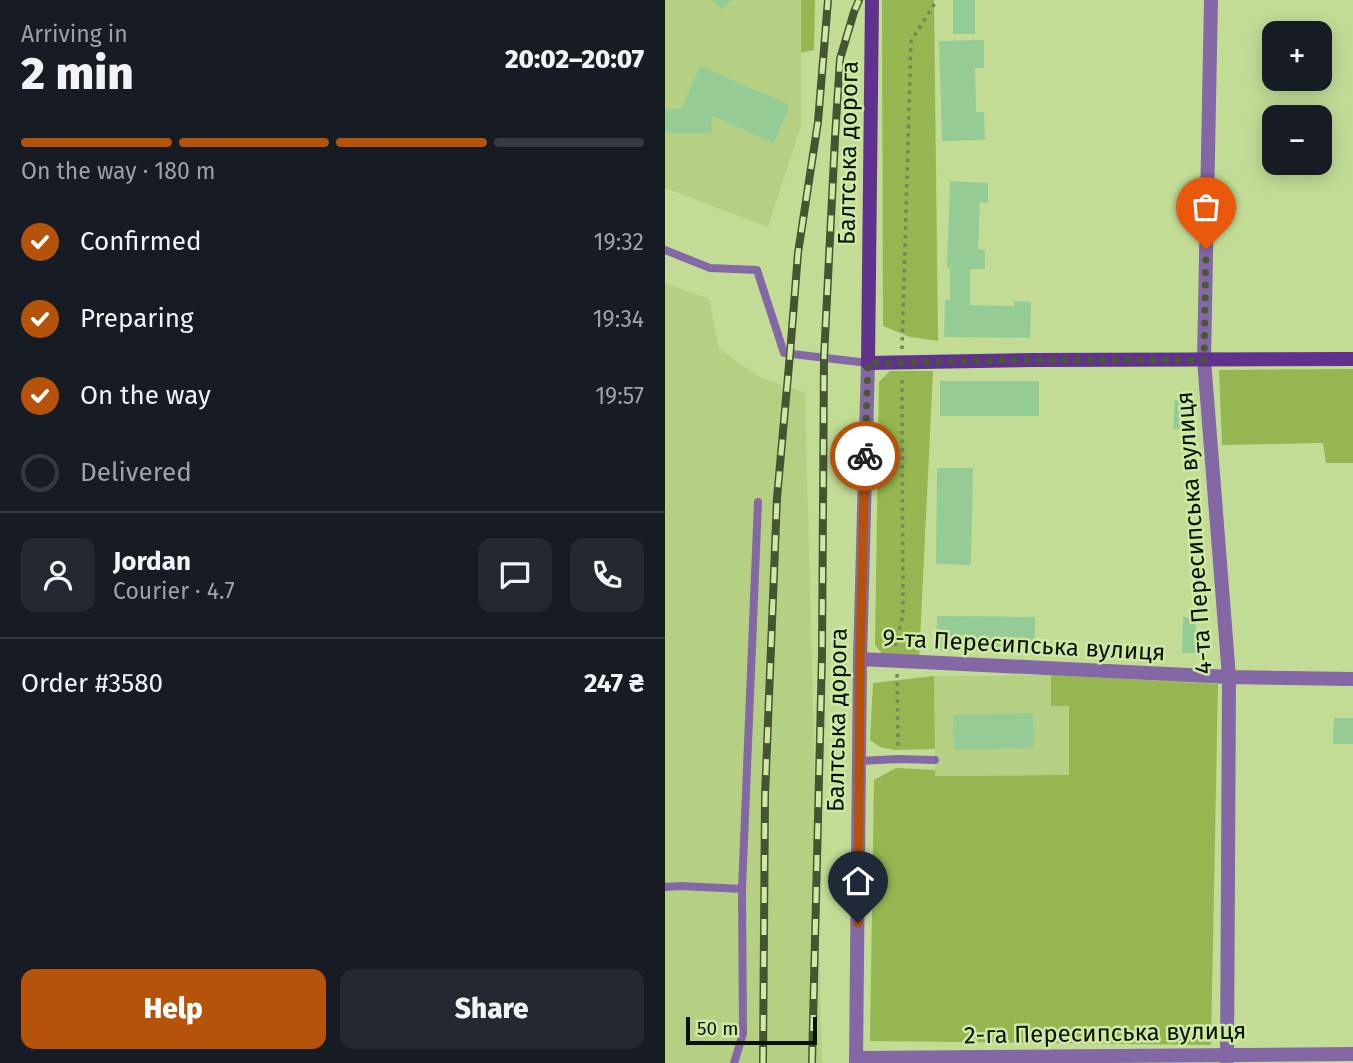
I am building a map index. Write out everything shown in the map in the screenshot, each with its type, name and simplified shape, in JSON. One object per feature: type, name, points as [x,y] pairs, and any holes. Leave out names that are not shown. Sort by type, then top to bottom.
[{"type":"main road","name":"Балтська дорога","points":[[868,363],[872,0]]},
{"type":"main road","points":[[868,363],[1353,359]]},
{"type":"street","name":"4-та Пересипська вулиця","points":[[1210,0],[1204,360],[1229,677],[1227,1059]]},
{"type":"street","name":"Балтська дорога","points":[[856,1061],[860,659],[868,363]]},
{"type":"street","name":"9-та Пересипська вулиця","points":[[860,659],[1229,677],[1353,678]]},
{"type":"street","name":"2-га Пересипська вулиця","points":[[856,1061],[1227,1059],[1353,1054]]},
{"type":"lane","points":[[665,250],[710,268],[757,270],[784,353],[868,363]]},
{"type":"lane","points":[[734,1063],[743,1034],[741,889],[758,502]]},
{"type":"lane","points":[[860,761],[935,760]]},
{"type":"lane","points":[[665,887],[741,889]]},
{"type":"path","points":[[898,759],[898,687],[893,652],[902,615],[902,362],[911,41],[937,0]]},
{"type":"shaded area","points":[[665,0],[801,0],[801,126],[768,227],[665,188]]},
{"type":"shaded area","points":[[801,0],[815,0],[814,50],[801,53]]},
{"type":"shaded area","points":[[882,0],[934,0],[938,341],[910,337],[883,326]]},
{"type":"shaded area","points":[[665,283],[709,299],[719,348],[759,377],[805,393],[822,1063],[665,1063]]},
{"type":"shaded area","points":[[1353,369],[1353,463],[1326,463],[1323,443],[1222,445],[1219,370]]},
{"type":"shaded area","points":[[890,371],[933,371],[919,661],[887,660],[875,645],[879,382]]},
{"type":"shaded area","points":[[1051,675],[1051,706],[1069,706],[1069,775],[935,776],[934,676]]},
{"type":"shaded area","points":[[1051,675],[1218,684],[1211,1045],[870,1041],[874,780],[896,768],[935,770],[935,776],[1069,775],[1069,706],[1051,706]]},
{"type":"shaded area","points":[[934,676],[935,749],[894,750],[880,747],[870,740],[873,683]]},
{"type":"building","points":[[712,0],[731,0],[723,10]]},
{"type":"building","points":[[953,0],[975,0],[975,34],[953,34]]},
{"type":"building","points":[[984,40],[984,68],[975,68],[976,112],[984,112],[985,140],[942,141],[939,41]]},
{"type":"building","points":[[700,66],[790,105],[774,143],[712,116],[711,133],[665,133],[665,109],[681,109]]},
{"type":"building","points":[[950,181],[988,183],[988,203],[980,202],[978,249],[985,250],[985,269],[970,269],[970,305],[1014,306],[1014,301],[1031,302],[1030,338],[944,337],[945,300],[950,300],[950,268],[947,268]]},
{"type":"building","points":[[940,381],[1039,381],[1039,416],[940,416]]},
{"type":"building","points":[[1175,400],[1190,401],[1189,430],[1173,429]]},
{"type":"building","points":[[937,468],[973,468],[971,565],[936,564]]},
{"type":"building","points":[[937,616],[1035,617],[1035,651],[936,651]]},
{"type":"building","points":[[1183,617],[1196,618],[1195,653],[1182,653]]},
{"type":"building","points":[[1033,713],[1034,748],[954,750],[953,715]]},
{"type":"building","points":[[1334,718],[1353,718],[1353,744],[1333,744]]},
{"type":"railway","points":[[763,1063],[765,796],[777,498],[798,253],[818,122],[828,0]]},
{"type":"railway","points":[[812,1063],[822,655],[824,358],[840,59],[859,0]]},
{"type":"way so far","points":[[865,456],[868,363],[1204,360],[1206,249]]},
{"type":"route","points":[[858,923],[865,456]]}]
